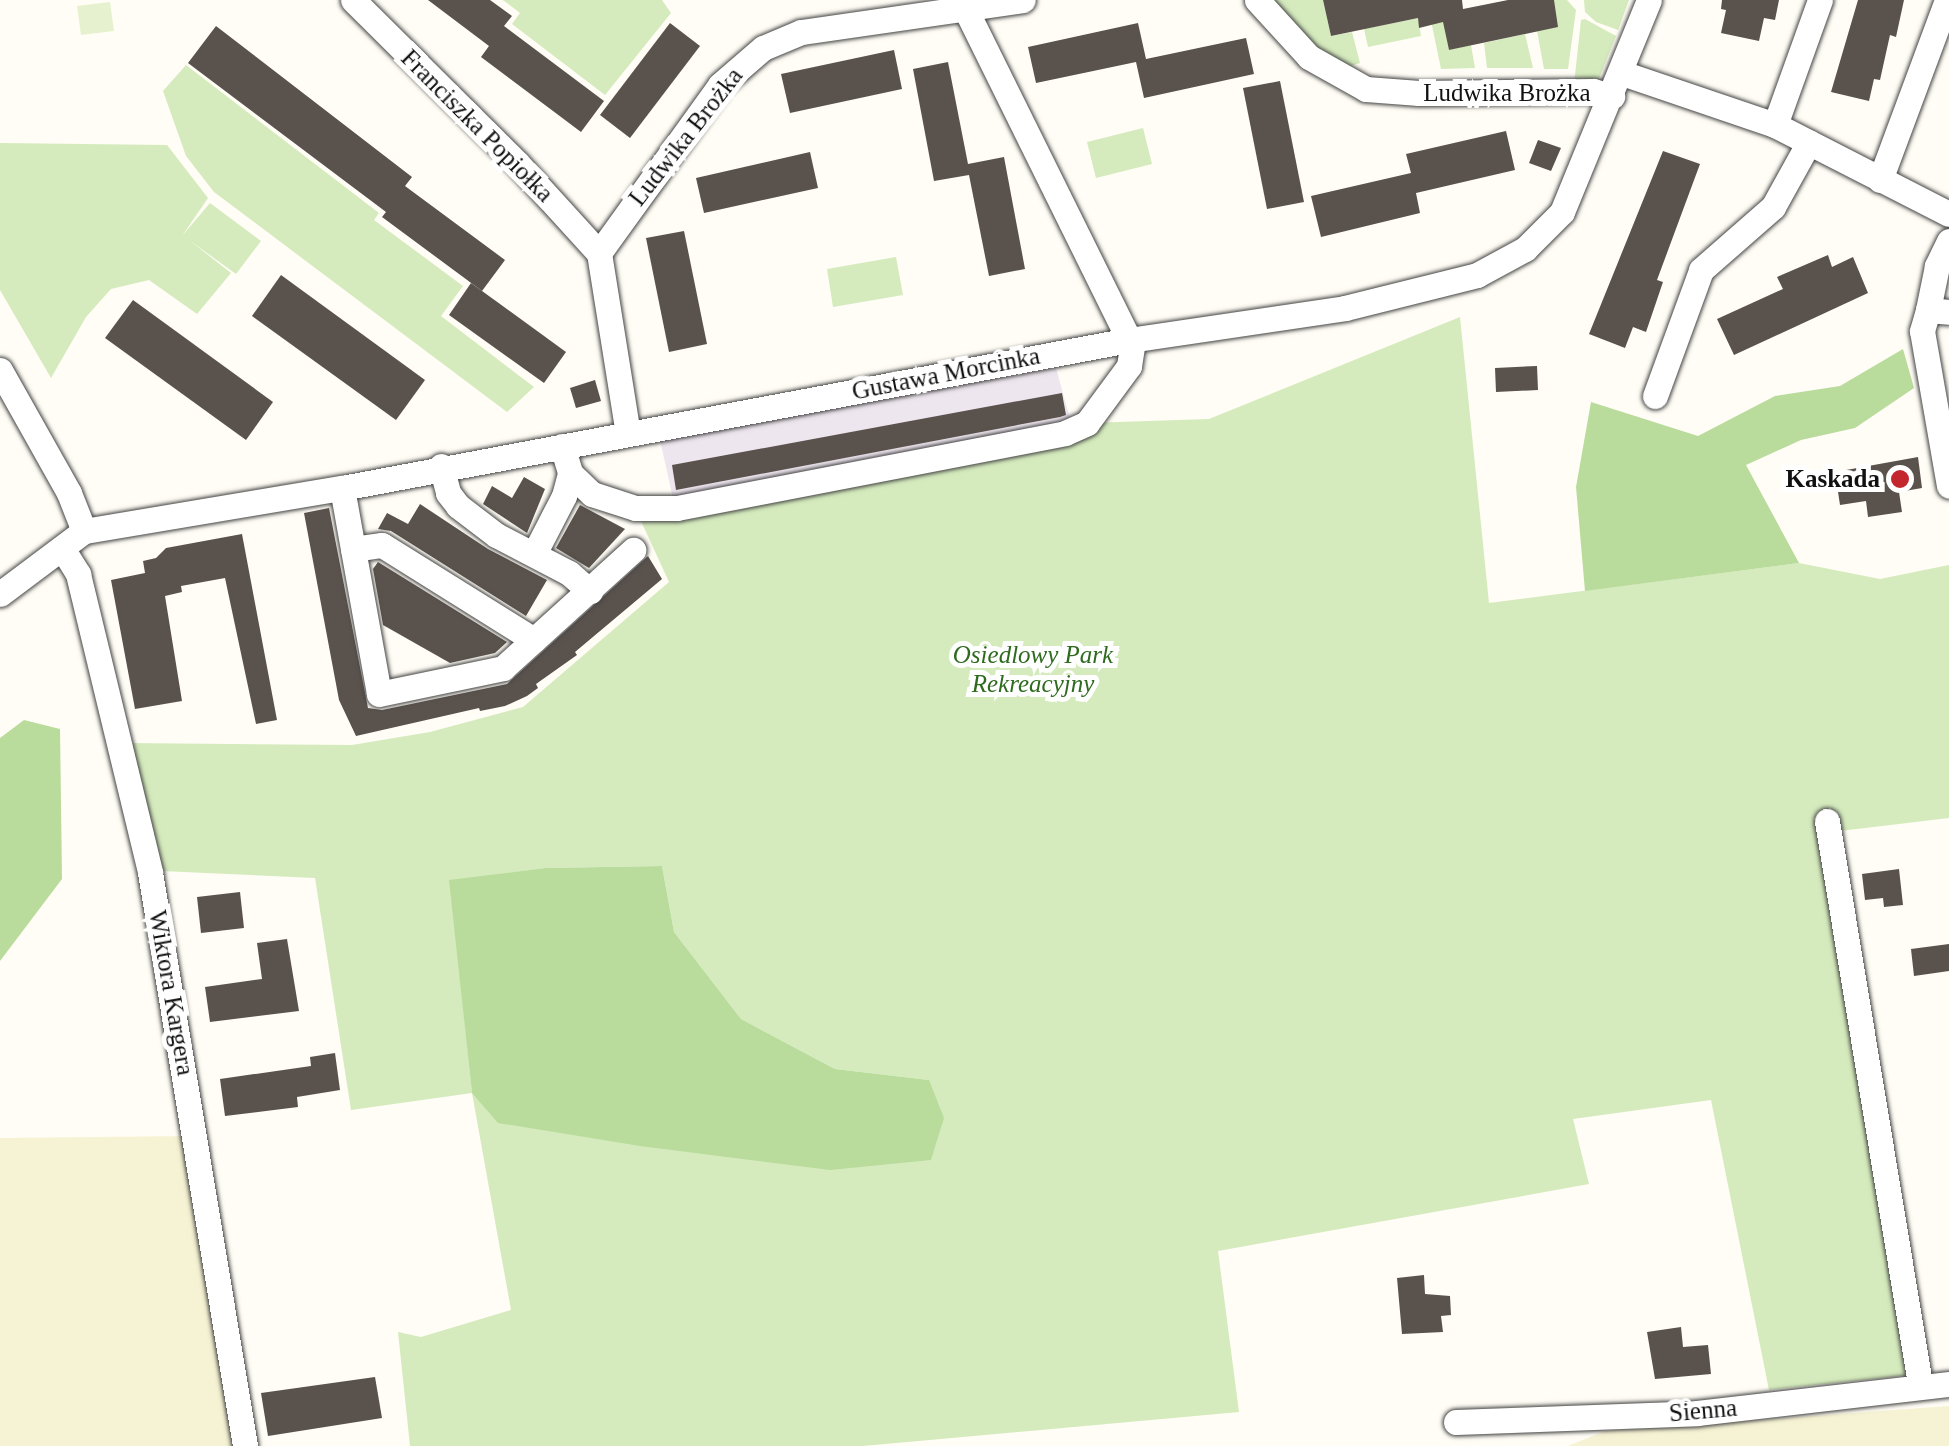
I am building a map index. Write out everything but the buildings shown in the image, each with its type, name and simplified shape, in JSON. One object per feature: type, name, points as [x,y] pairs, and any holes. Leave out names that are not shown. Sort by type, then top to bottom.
[{"type":"street","name":"Franciszka Popiołka","points":[[353,0],[517,162],[599,253]]},
{"type":"street","name":"Ludwika Brożka","points":[[599,253],[720,85],[762,48],[801,32],[1022,0]]},
{"type":"street","name":"Ludwika Brożka","points":[[1257,0],[1308,58],[1366,88],[1420,92],[1594,90],[1617,84],[1775,126],[1949,214]]},
{"type":"street","name":"Gustawa Morcinka","points":[[0,594],[84,531],[342,488],[441,466],[1131,340],[1345,308],[1477,274],[1525,249],[1562,212],[1648,0]]},
{"type":"street","points":[[1775,126],[1820,0]]},
{"type":"street","points":[[1880,180],[1946,0]]},
{"type":"street","points":[[562,446],[570,472],[592,494],[613,504],[678,508],[1064,433],[1087,423],[1129,366],[1131,340],[965,8]]},
{"type":"street","points":[[1654,396],[1701,270],[1774,207],[1808,142]]},
{"type":"street","points":[[1949,241],[1937,266],[1938,311],[1922,331],[1949,486]]},
{"type":"street","points":[[599,253],[628,434]]},
{"type":"street","points":[[3,383],[70,492],[84,531]]},
{"type":"street","points":[[441,466],[458,506],[496,535],[569,573],[590,591]]},
{"type":"street","points":[[534,554],[564,496],[570,472]]},
{"type":"street","points":[[342,488],[379,694],[503,668],[633,550]]},
{"type":"street","points":[[353,550],[382,546],[534,640]]},
{"type":"street","name":"Wiktora Kargera","points":[[62,548],[78,574],[87,605],[150,872],[245,1446]]},
{"type":"street","points":[[1827,821],[1920,1384]]},
{"type":"street","name":"Sienna","points":[[1456,1422],[1696,1413],[1920,1384],[1949,1384]]},
{"type":"shaded area","points":[[1056,368],[1072,426],[674,503],[660,440]]},
{"type":"shaded area","points":[[191,1136],[237,1446],[0,1446],[0,1138]]},
{"type":"shaded area","points":[[1949,1406],[1949,1446],[1568,1446],[1605,1431]]},
{"type":"green space","points":[[503,0],[662,0],[671,13],[605,95],[512,24],[520,13]]},
{"type":"green space","points":[[1269,0],[1323,0],[1331,36],[1352,32],[1360,63],[1338,70]]},
{"type":"green space","points":[[1554,0],[1567,0],[1576,10],[1568,69],[1544,69],[1537,31]]},
{"type":"green space","points":[[1584,0],[1629,0],[1618,30],[1596,22],[1585,12]]},
{"type":"green space","points":[[110,2],[114,31],[81,35],[77,6]]},
{"type":"green space","points":[[1442,14],[1449,50],[1471,45],[1475,68],[1441,69],[1430,16]]},
{"type":"green space","points":[[1418,18],[1421,36],[1368,47],[1364,29]]},
{"type":"green space","points":[[1581,20],[1616,36],[1598,81],[1574,84]]},
{"type":"green space","points":[[1525,34],[1533,68],[1487,68],[1484,43]]},
{"type":"green space","points":[[186,65],[379,213],[374,220],[463,286],[441,316],[534,387],[507,412],[214,192],[186,156],[163,91]]},
{"type":"green space","points":[[1143,128],[1152,164],[1096,178],[1087,142]]},
{"type":"green space","points":[[0,143],[167,145],[208,198],[182,236],[210,203],[261,241],[236,274],[189,240],[231,273],[197,314],[149,280],[111,289],[86,317],[51,378],[0,290]]},
{"type":"green space","points":[[896,257],[903,295],[833,307],[827,269]]},
{"type":"green space","name":"Osiedlowy Park Rekreacyjny","points":[[1460,317],[1489,603],[1799,563],[1880,579],[1949,565],[1949,818],[1840,831],[1910,1375],[1769,1390],[1711,1100],[1573,1119],[1589,1184],[1218,1251],[1239,1412],[863,1446],[410,1446],[398,1332],[421,1337],[511,1310],[472,1093],[351,1110],[315,878],[161,871],[127,743],[352,745],[430,732],[523,707],[669,582],[635,508],[1087,423],[1209,419]],"holes":[[[662,866],[674,932],[741,1019],[835,1069],[929,1080],[472,1092],[450,881],[545,868]]]},
{"type":"green space","points":[[1903,349],[1914,388],[1855,428],[1801,440],[1746,465],[1799,563],[1585,591],[1576,487],[1591,402],[1698,436],[1775,396],[1840,386]]},
{"type":"green space","points":[[24,720],[60,729],[62,879],[0,961],[0,738]]},
{"type":"green space","points":[[662,866],[674,932],[741,1019],[835,1069],[929,1080],[944,1118],[931,1160],[830,1170],[498,1123],[472,1093],[449,880],[545,868]]},
{"type":"place","name":"Kaskada","points":[[1900,479]]}]
